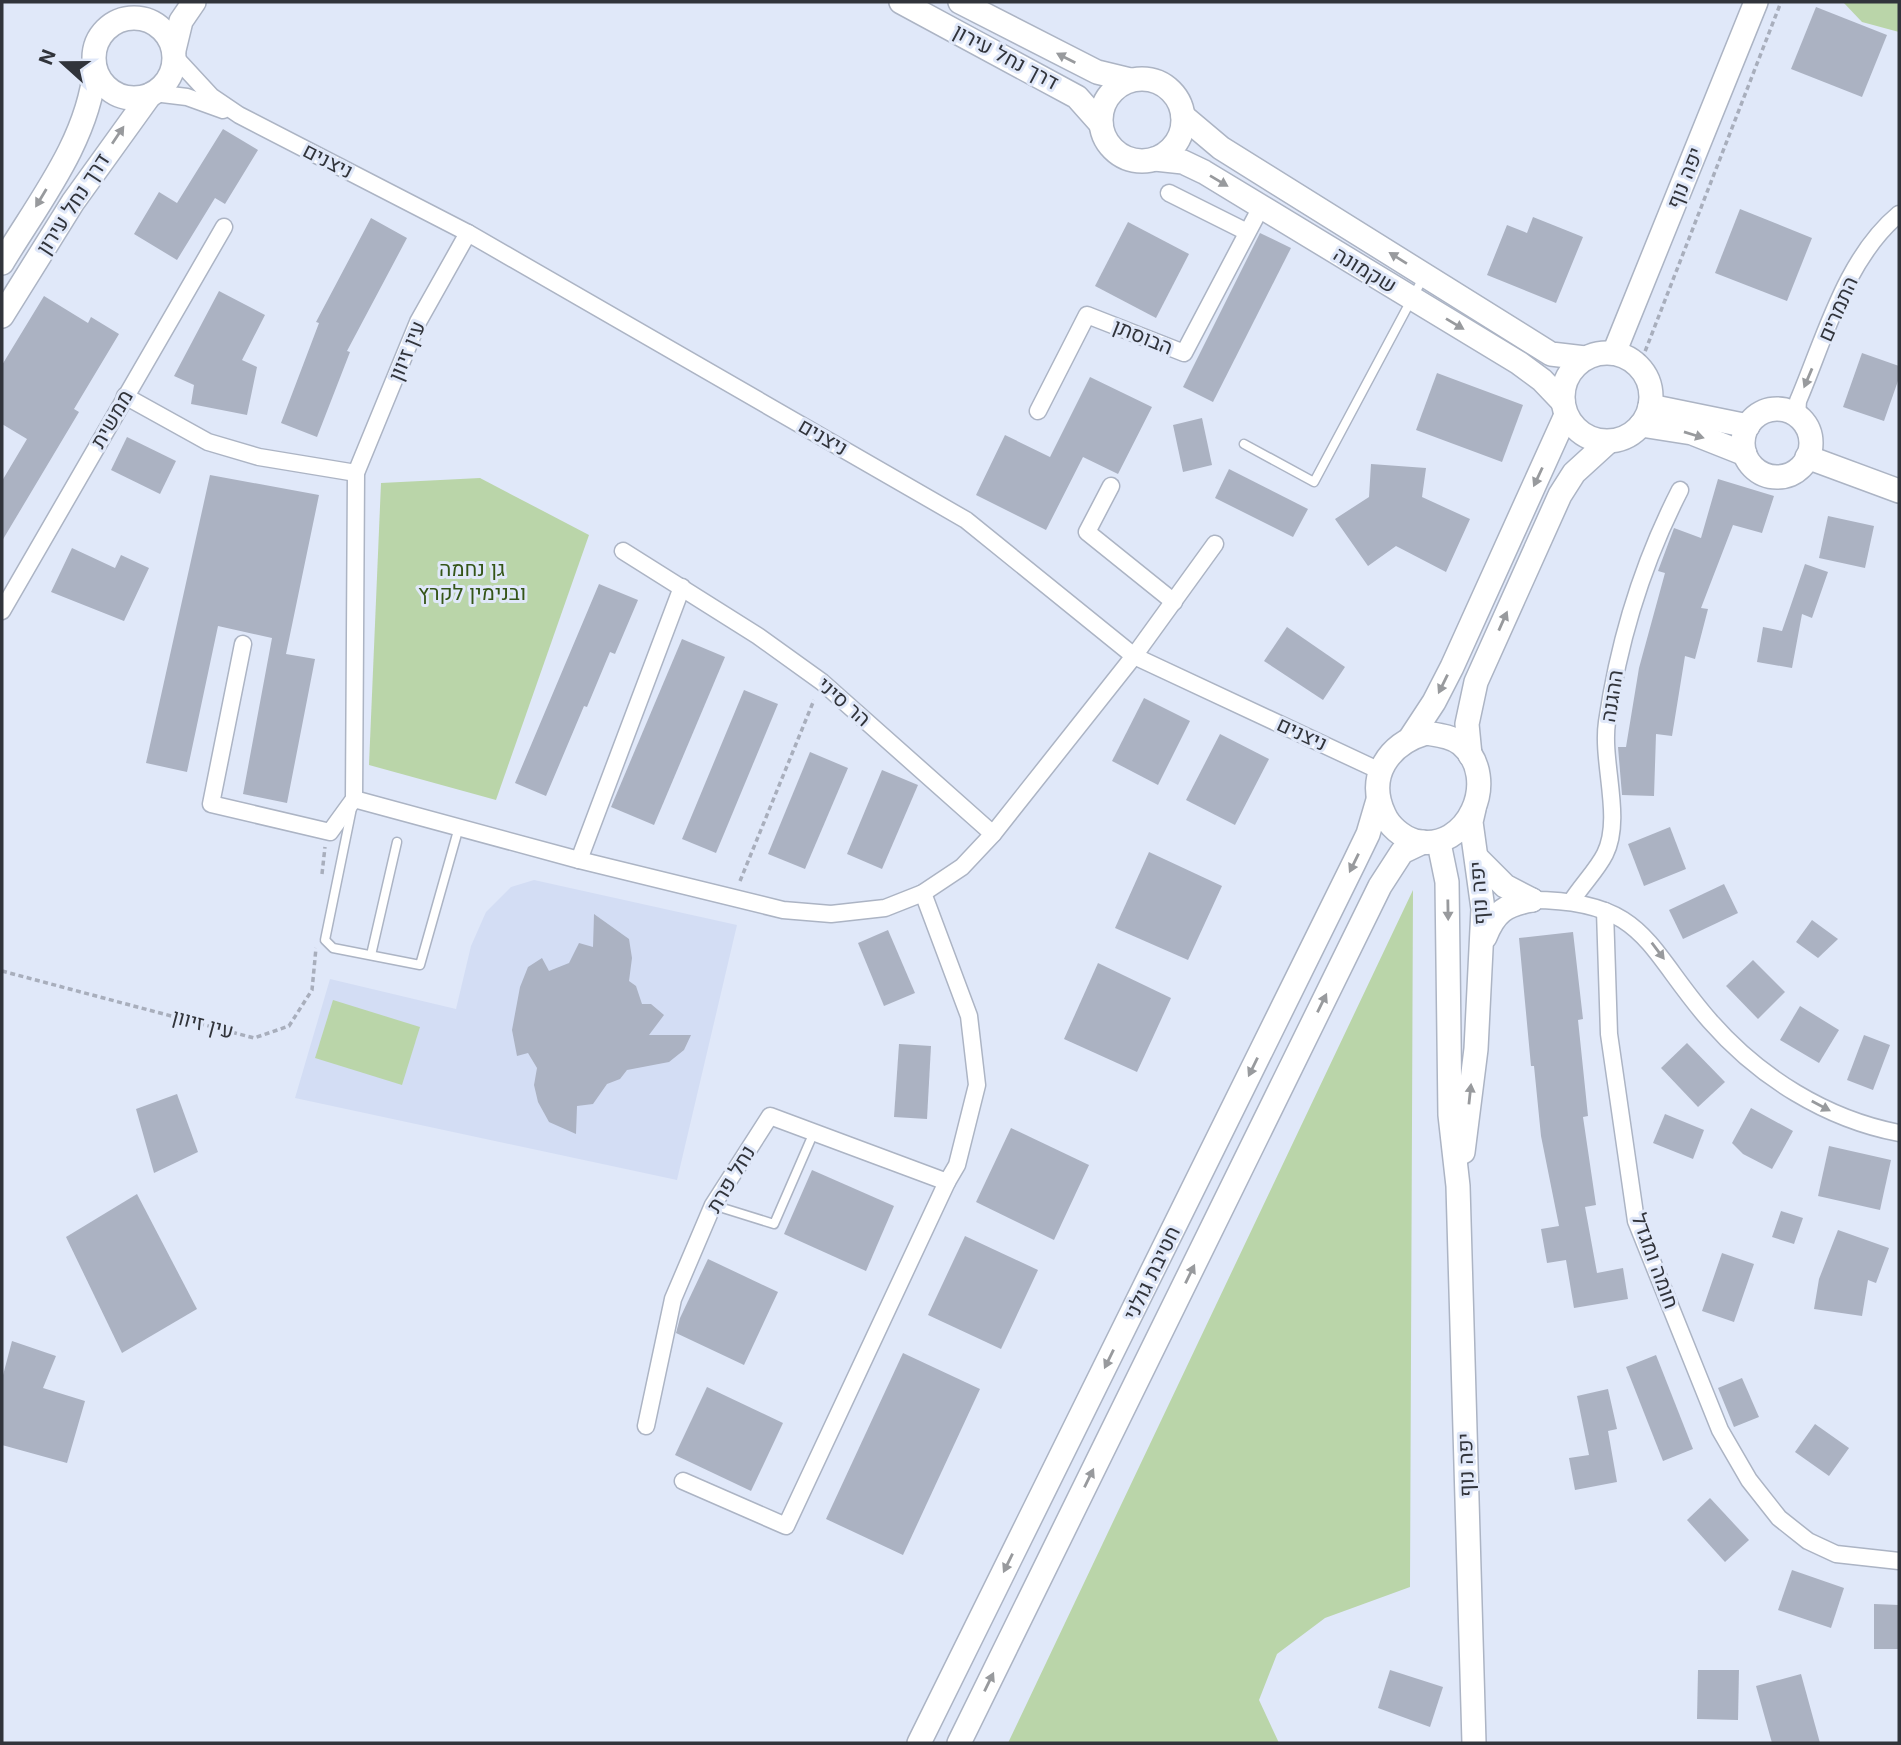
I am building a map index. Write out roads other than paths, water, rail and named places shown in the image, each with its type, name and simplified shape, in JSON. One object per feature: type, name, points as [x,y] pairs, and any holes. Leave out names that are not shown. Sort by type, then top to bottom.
[{"type":"street","points":[[155,2],[118,21],[99,37],[94,49],[96,69],[103,85],[120,96],[130,99],[152,94],[171,76],[181,21],[194,2]]},
{"type":"street","name":"דרך נחל עירון","points":[[901,2],[1077,97],[1101,124]]},
{"type":"street","name":"דרך נחל עירון","points":[[960,2],[1097,72],[1130,80]]},
{"type":"street","name":"יפה נוף","points":[[1614,354],[1756,2]]},
{"type":"street","points":[[130,17],[151,21],[162,28],[174,53]]},
{"type":"street","name":"ניצנים","points":[[174,53],[211,96],[251,121],[468,233],[966,520],[1134,656],[1380,771]]},
{"type":"street","name":"דרך נחל עירון","points":[[2,263],[75,141],[93,96],[96,69]]},
{"type":"street","points":[[1130,80],[1156,81],[1168,87],[1177,97],[1184,123],[1175,145],[1156,159],[1142,162],[1117,153],[1108,144],[1101,124],[1103,106],[1109,94],[1130,80]]},
{"type":"street","name":"ניצנים","points":[[152,94],[187,97],[251,121]]},
{"type":"street","name":"דרך נחל עירון","points":[[2,316],[73,202],[152,94]]},
{"type":"street","name":"שקמונה","points":[[1183,116],[1221,148],[1551,354],[1586,358]]},
{"type":"street","name":"שקמונה","points":[[1156,159],[1183,162],[1519,363],[1542,380],[1564,409]]},
{"type":"street","points":[[1169,193],[1247,232]]},
{"type":"street","name":"הבוסתן","points":[[1038,411],[1087,314],[1184,354],[1261,207]]},
{"type":"street","name":"התמרים","points":[[1797,416],[1798,401],[1846,286],[1881,229],[1899,214]]},
{"type":"street","name":"ממשית","points":[[2,611],[225,227]]},
{"type":"street","name":"עין זיוון","points":[[354,799],[356,473],[418,322],[468,233]]},
{"type":"street","points":[[1411,737],[1446,678],[1564,409],[1568,376],[1586,358],[1600,353],[1614,354],[1639,367],[1651,392],[1645,416],[1622,439],[1608,442],[1574,472],[1560,495],[1482,670],[1470,702],[1467,724],[1470,755],[1478,778],[1474,809],[1462,829],[1431,842],[1398,832],[1385,818],[1378,800],[1380,771],[1392,750],[1411,737],[1426,733],[1445,736],[1460,743],[1470,755]]},
{"type":"street","points":[[125,396],[208,442],[259,457],[356,473]]},
{"type":"street","points":[[1564,409],[1580,432],[1608,442]]},
{"type":"street","points":[[1776,409],[1797,416],[1810,435],[1807,457],[1792,473],[1770,476],[1750,464],[1745,454],[1744,435],[1748,426],[1765,411],[1776,409]]},
{"type":"street","points":[[1645,416],[1748,426]]},
{"type":"street","points":[[1645,416],[1745,454]]},
{"type":"street","points":[[1807,457],[1899,491]]},
{"type":"street","points":[[1111,486],[1087,533],[1174,602]]},
{"type":"street","name":"ההגנה","points":[[1571,902],[1604,856],[1610,842],[1606,726],[1616,667],[1640,578],[1655,539],[1680,490]]},
{"type":"street","points":[[243,644],[211,804],[330,832],[354,799],[579,860],[733,898],[783,910],[831,914],[885,908],[923,893],[962,867],[993,834],[1134,656],[1215,544]]},
{"type":"street","name":"הר סיני","points":[[623,551],[682,587],[822,682],[993,834]]},
{"type":"street","points":[[579,860],[682,587]]},
{"type":"street","name":"חטיבת גולני","points":[[919,1743],[1368,835],[1378,800]]},
{"type":"street","name":"יפה נוף","points":[[1458,1186],[1476,1049],[1483,909],[1471,822],[1474,809]]},
{"type":"street","name":"יפה נוף","points":[[1431,842],[1443,850],[1447,882],[1450,1115],[1458,1186],[1474,1743]]},
{"type":"street","name":"חטיבת גולני","points":[[959,1743],[1380,886],[1402,852],[1431,842]]},
{"type":"street","points":[[1477,858],[1504,886],[1532,900]]},
{"type":"street","points":[[683,1481],[786,1526],[957,1165],[977,1085],[969,1016],[923,893]]},
{"type":"street","points":[[1481,947],[1499,911],[1511,904],[1532,900],[1571,902],[1605,911],[1629,923],[1652,942],[1710,1020],[1750,1062],[1789,1089],[1861,1126],[1899,1133]]},
{"type":"street","name":"חומה ומגדל","points":[[1605,911],[1609,1034],[1636,1221],[1720,1430],[1749,1480],[1779,1518],[1808,1541],[1836,1554],[1899,1561]]},
{"type":"street","name":"נחל פרת","points":[[646,1426],[673,1300],[713,1205],[770,1116],[947,1182]]},
{"type":"lane","points":[[1244,444],[1314,482],[1425,275]]},
{"type":"lane","points":[[354,799],[325,940],[333,948],[420,965],[458,827]]},
{"type":"lane","points":[[371,955],[397,842]]},
{"type":"lane","points":[[713,1205],[774,1224],[814,1132]]},
{"type":"park label","name":"גן נחמה ובנימין לקרץ","points":[[472,581]]}]
